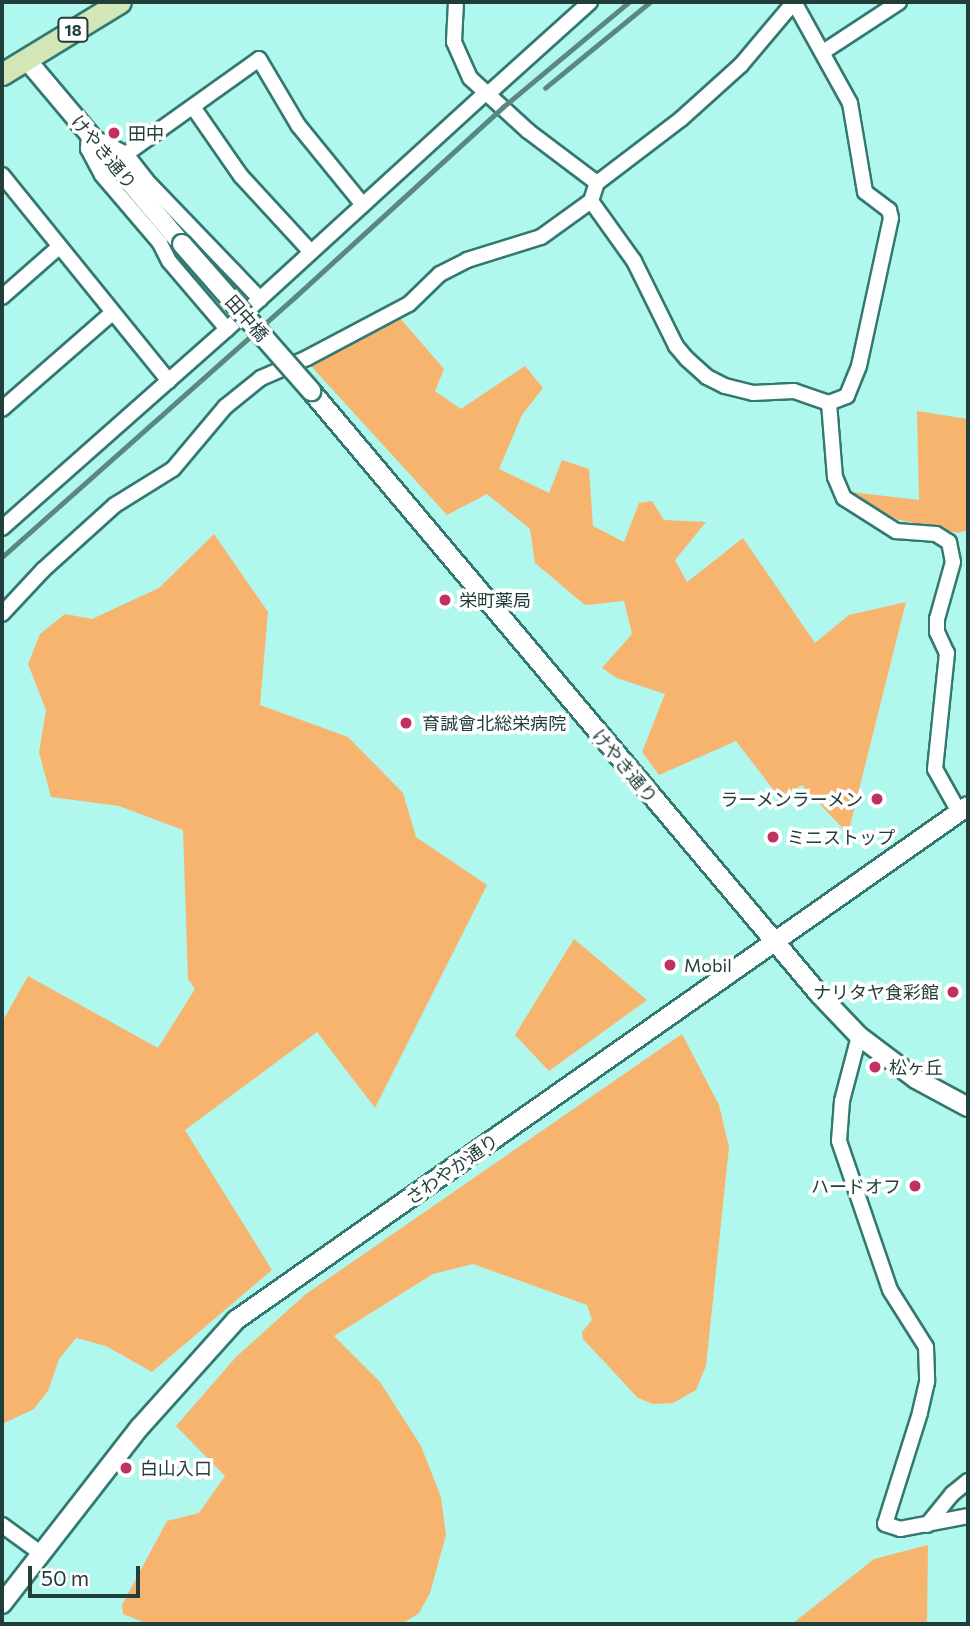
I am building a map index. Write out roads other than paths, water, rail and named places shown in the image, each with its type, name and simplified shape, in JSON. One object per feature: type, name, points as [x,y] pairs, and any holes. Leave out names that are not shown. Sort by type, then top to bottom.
[{"type":"main road","name":"18","points":[[2,74],[120,2]]},
{"type":"street","points":[[456,2],[454,42],[470,78],[528,131],[597,183]]},
{"type":"street","points":[[2,507],[7,523],[590,2]]},
{"type":"street","points":[[2,614],[43,570],[116,505],[173,469],[225,407],[261,378],[307,358],[409,304],[440,274],[467,260],[541,237],[591,201],[597,183],[681,119],[741,65],[794,2],[850,103],[865,192],[888,210],[891,218],[859,366],[847,396],[829,403],[794,391],[752,393],[725,386],[707,377],[676,346],[634,261],[591,201]]},
{"type":"street","points":[[823,52],[899,2]]},
{"type":"street","name":"けやき通り","points":[[26,59],[182,244]]},
{"type":"street","points":[[125,154],[259,59],[298,125],[363,205]]},
{"type":"street","points":[[193,107],[241,176],[311,252]]},
{"type":"street","points":[[227,329],[169,261],[160,243],[102,175],[88,149],[89,135],[125,154],[146,180],[260,299]]},
{"type":"street","points":[[4,183],[169,381]]},
{"type":"street","name":"田中橋","points":[[182,244],[311,391]]},
{"type":"street","points":[[2,296],[59,247]]},
{"type":"street","points":[[2,409],[113,312]]},
{"type":"street","name":"けやき通り","points":[[311,391],[774,943],[859,1036],[916,1079],[968,1107]]},
{"type":"street","points":[[829,403],[835,477],[844,498],[895,531],[936,534],[949,542],[953,562],[937,619],[937,632],[947,653],[935,769],[964,809]]},
{"type":"street","name":"さわやか通り","points":[[2,1604],[39,1552],[139,1427],[236,1320],[964,809]]},
{"type":"street","points":[[859,1036],[842,1101],[839,1141],[890,1290],[926,1347],[926,1382],[920,1413],[885,1524],[900,1529],[968,1516]]},
{"type":"street","points":[[927,1525],[952,1494],[968,1481]]},
{"type":"street","points":[[2,1525],[39,1552]]},
{"type":"railway","points":[[2,557],[295,297],[503,107],[629,2]]},
{"type":"railway","points":[[545,88],[650,2]]},
{"type":"place","name":"田中","points":[[114,133]]},
{"type":"place","name":"栄町薬局","points":[[445,600]]},
{"type":"place","name":"育誠會北総栄病院","points":[[406,723]]},
{"type":"place","name":"ラーメンラーメン","points":[[877,799]]},
{"type":"place","name":"ミニストップ","points":[[773,837]]},
{"type":"place","name":"Mobil","points":[[670,965]]},
{"type":"place","name":"ナリタヤ食彩館","points":[[953,992]]},
{"type":"place","name":"松ヶ丘","points":[[875,1067]]},
{"type":"place","name":"ハードオフ","points":[[915,1186]]},
{"type":"place","name":"白山入口","points":[[126,1468]]}]
